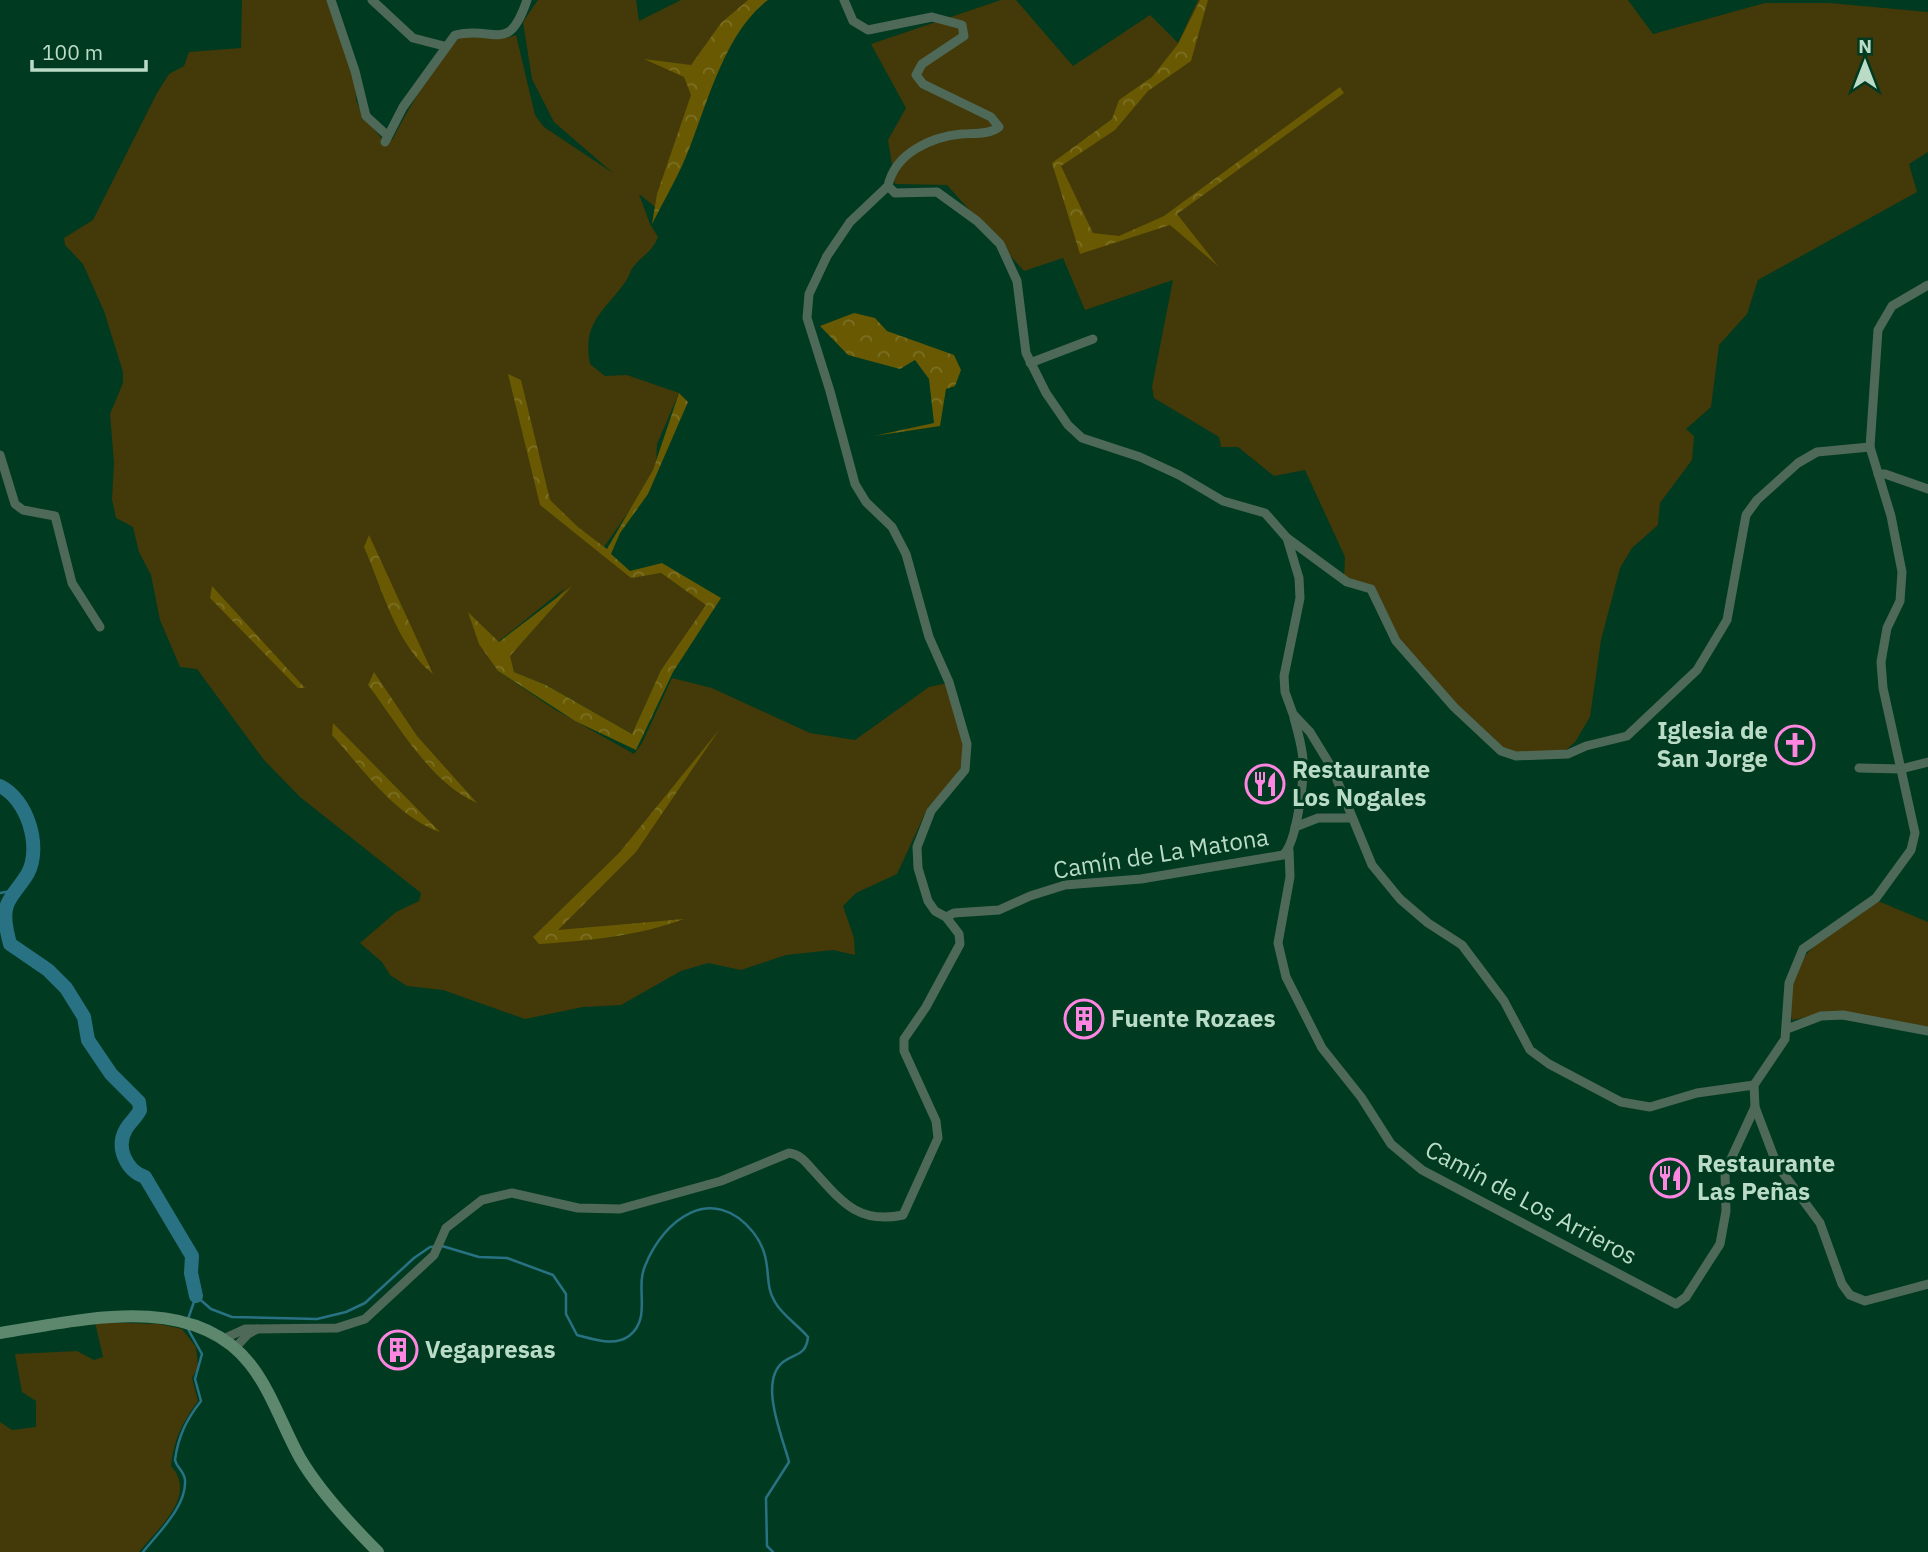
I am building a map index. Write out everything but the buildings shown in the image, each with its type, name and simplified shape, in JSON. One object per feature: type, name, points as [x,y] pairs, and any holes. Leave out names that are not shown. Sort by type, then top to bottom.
[{"type":"street","points":[[331,0],[355,71],[366,116],[386,139],[444,46],[455,35],[506,34],[515,28],[527,0]]},
{"type":"street","points":[[372,0],[413,37],[444,46]]},
{"type":"street","points":[[223,1339],[245,1329],[317,1330],[355,1324],[401,1288],[435,1252],[446,1228],[472,1206],[501,1195],[526,1194],[578,1208],[620,1209],[722,1181],[789,1153],[803,1159],[854,1211],[884,1217],[903,1215],[938,1138],[936,1121],[904,1051],[904,1039],[958,949],[959,934],[946,917],[935,911],[928,901],[918,868],[917,847],[931,811],[965,770],[967,744],[949,682],[929,638],[906,555],[892,527],[866,502],[855,484],[807,318],[809,293],[827,256],[850,222],[888,186],[902,160],[918,147],[939,138],[989,132],[999,127],[991,117],[923,84],[916,75],[922,64],[964,36],[962,25],[932,17],[867,30],[853,21],[844,0]]},
{"type":"street","points":[[888,186],[895,193],[937,192],[977,221],[999,244],[1011,262],[1017,281],[1024,341],[1030,363],[1068,425],[1082,438],[1140,457],[1179,475],[1223,501],[1265,513],[1287,538],[1347,582],[1371,589],[1396,641],[1454,706],[1501,751],[1516,756],[1559,756],[1627,736],[1697,670],[1727,620],[1746,515],[1757,500],[1798,463],[1817,452],[1870,447]]},
{"type":"street","points":[[1928,285],[1892,306],[1878,330],[1870,447],[1891,516],[1902,572],[1900,601],[1886,628],[1881,662],[1883,688],[1915,825],[1911,850],[1876,898],[1803,949],[1789,983],[1787,1029],[1782,1049],[1754,1085],[1755,1107],[1777,1165],[1820,1223],[1842,1284],[1850,1295],[1865,1301],[1928,1284]]},
{"type":"street","points":[[1030,363],[1093,339]]},
{"type":"street","points":[[0,455],[15,504],[23,510],[55,516],[72,583],[100,627]]},
{"type":"street","points":[[1878,474],[1928,489]]},
{"type":"street","name":"Camín de La Matona","points":[[946,917],[954,913],[999,910],[1030,896],[1065,885],[1141,880],[1276,857],[1289,850],[1295,827],[1303,765],[1283,676],[1300,598],[1299,578],[1287,538]]},
{"type":"street","points":[[1293,715],[1310,733],[1332,768],[1350,818],[1372,865],[1386,884],[1428,923],[1462,945],[1504,1001],[1530,1050],[1549,1064],[1621,1102],[1650,1107],[1697,1093],[1754,1085]]},
{"type":"street","points":[[1859,768],[1901,769],[1928,762]]},
{"type":"street","points":[[1295,827],[1318,818],[1350,818]]},
{"type":"street","name":"Camín de Los Arrieros","points":[[1289,850],[1290,877],[1278,943],[1286,976],[1316,1040],[1361,1097],[1391,1144],[1433,1177],[1676,1304],[1686,1297],[1720,1244],[1726,1211],[1725,1172],[1755,1107]]},
{"type":"street","points":[[1787,1029],[1821,1016],[1843,1015],[1928,1031]]},
{"type":"street","points":[[0,1333],[102,1317],[178,1321],[223,1339],[236,1348],[260,1379],[309,1472],[378,1552]]},
{"type":"street","points":[[236,1348],[248,1334],[260,1328]]},
{"type":"shaded area","points":[[242,0],[328,0],[355,81],[356,100],[363,117],[385,142],[393,139],[425,83],[455,42],[469,36],[502,38],[516,35],[535,115],[544,127],[613,173],[554,122],[532,79],[523,22],[538,0],[636,0],[639,21],[681,0],[758,0],[704,85],[659,210],[639,194],[658,237],[597,318],[589,338],[590,364],[605,376],[627,375],[679,393],[657,444],[656,465],[634,504],[604,547],[555,510],[545,509],[634,577],[661,573],[707,605],[661,670],[632,734],[546,685],[514,672],[507,656],[565,588],[498,642],[470,614],[498,671],[554,709],[634,754],[642,743],[672,678],[712,688],[810,733],[855,740],[929,687],[947,683],[963,744],[964,761],[954,780],[928,807],[897,874],[856,893],[843,906],[854,938],[855,955],[833,950],[786,955],[741,970],[708,963],[681,971],[621,1005],[583,1007],[525,1019],[443,990],[407,986],[390,975],[382,962],[360,943],[396,912],[419,901],[421,893],[300,797],[264,760],[197,669],[180,667],[160,620],[151,575],[139,552],[133,527],[116,518],[112,499],[114,463],[110,414],[123,383],[123,372],[104,311],[83,264],[65,245],[64,238],[93,220],[157,93],[169,74],[184,66],[189,52],[241,48]]},
{"type":"shaded area","points":[[1001,0],[1016,0],[1073,66],[1150,15],[1178,43],[1198,0],[1628,0],[1653,34],[1765,3],[1830,3],[1928,12],[1928,152],[1909,164],[1917,192],[1758,280],[1747,314],[1719,345],[1711,407],[1686,429],[1694,436],[1692,460],[1660,503],[1658,525],[1632,548],[1620,568],[1601,640],[1590,717],[1575,742],[1559,756],[1501,751],[1396,641],[1374,594],[1344,580],[1345,557],[1305,470],[1274,476],[1238,447],[1221,447],[1219,437],[1154,398],[1152,387],[1173,280],[1085,310],[1063,258],[1024,271],[947,185],[895,184],[888,140],[906,108],[871,44]]},
{"type":"shaded area","points":[[1878,901],[1928,922],[1928,1028],[1839,1011],[1792,1020],[1790,1001],[1793,982],[1806,955],[1828,935]]},
{"type":"shaded area","points":[[95,1322],[159,1324],[182,1329],[196,1347],[198,1367],[192,1378],[198,1401],[180,1432],[171,1466],[178,1477],[178,1500],[165,1522],[139,1552],[0,1552],[0,1422],[12,1430],[36,1427],[36,1401],[22,1392],[15,1354],[77,1351],[94,1360],[103,1357]]},
{"type":"green space","points":[[748,0],[768,0],[752,15],[726,54],[682,166],[652,224],[657,194],[691,95],[684,77],[644,59],[691,65],[721,23]]},
{"type":"green space","points":[[1200,0],[1208,0],[1191,61],[1148,91],[1115,130],[1061,166],[1093,233],[1119,236],[1164,216],[1340,87],[1344,93],[1177,214],[1218,266],[1170,225],[1080,254],[1052,163],[1112,119],[1119,100],[1152,77],[1178,44]]},
{"type":"green space","points":[[854,313],[875,318],[887,331],[954,355],[961,370],[955,386],[946,389],[940,426],[874,436],[934,423],[929,379],[915,360],[900,369],[848,355],[820,326]]},
{"type":"green space","points":[[508,374],[521,380],[550,500],[578,527],[607,549],[653,470],[679,393],[688,402],[648,494],[620,533],[611,554],[630,571],[662,563],[721,598],[673,672],[636,750],[575,721],[498,671],[479,644],[468,612],[499,642],[572,586],[510,656],[514,672],[546,685],[632,734],[661,670],[706,605],[661,573],[631,578],[540,505]]},
{"type":"green space","points":[[369,535],[433,674],[409,648],[391,615],[364,547]]},
{"type":"green space","points":[[212,586],[305,688],[298,688],[210,598]]},
{"type":"green space","points":[[374,672],[417,736],[477,803],[444,782],[416,751],[368,685]]},
{"type":"green space","points":[[333,723],[440,832],[409,815],[381,791],[332,735]]},
{"type":"green space","points":[[719,730],[636,852],[558,930],[684,919],[631,934],[539,944],[533,937],[619,853]]},
{"type":"waterway","points":[[0,786],[10,792],[24,812],[33,850],[28,873],[7,905],[5,919],[10,944],[48,970],[66,988],[84,1017],[88,1040],[111,1074],[139,1102],[140,1110],[123,1136],[122,1151],[133,1170],[145,1177],[192,1256],[191,1273],[196,1296]]},
{"type":"waterway","points":[[0,893],[17,890]]},
{"type":"waterway","points":[[188,1319],[196,1296],[211,1309],[232,1317],[317,1319],[346,1312],[365,1303],[414,1258],[430,1247],[442,1246],[479,1257],[507,1258],[553,1275],[566,1294],[566,1314],[577,1335],[617,1341],[629,1336],[640,1321],[642,1275],[653,1249],[664,1234],[677,1221],[691,1213],[706,1209],[722,1210],[738,1217],[760,1242],[766,1261],[769,1287],[775,1302],[808,1337],[805,1348],[783,1362],[776,1371],[773,1383],[774,1410],[789,1462],[766,1498],[767,1546],[773,1552]]},
{"type":"waterway","points":[[143,1552],[177,1509],[184,1490],[185,1480],[175,1460],[176,1452],[184,1429],[201,1401],[195,1379],[202,1354],[188,1329]]},
{"type":"place","name":"Iglesia de San Jorge","points":[[1795,745]]},
{"type":"place","name":"Restaurante Los Nogales","points":[[1265,784]]},
{"type":"place","name":"Fuente Rozaes","points":[[1084,1019]]},
{"type":"place","name":"Restaurante Las Peñas","points":[[1670,1178]]},
{"type":"place","name":"Vegapresas","points":[[398,1350]]}]
